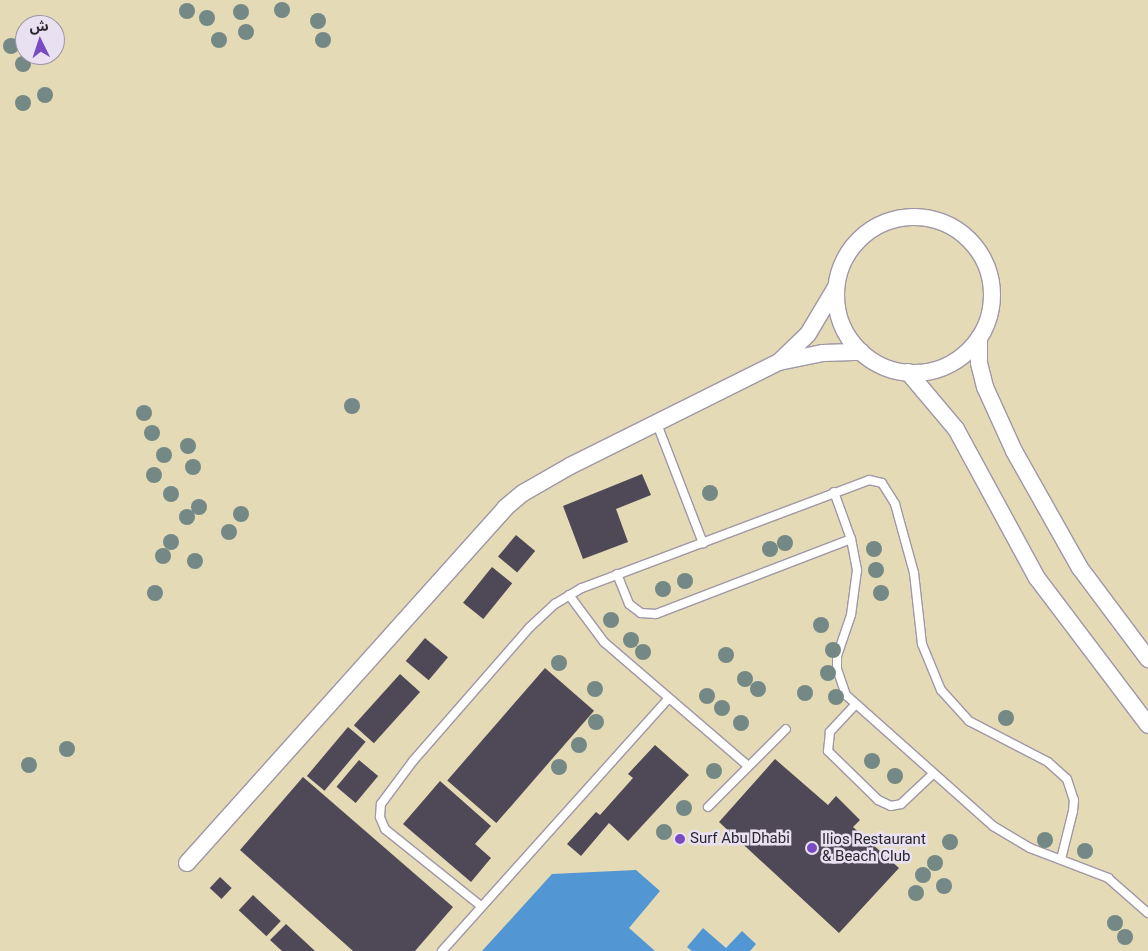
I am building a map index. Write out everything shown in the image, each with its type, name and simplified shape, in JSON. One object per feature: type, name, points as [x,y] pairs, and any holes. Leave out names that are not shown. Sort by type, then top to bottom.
[{"type":"street","points":[[779,362],[808,334],[837,285],[846,257],[864,236],[876,227],[903,218],[918,218],[947,224],[971,242],[987,267],[992,289],[991,311],[979,338],[970,350],[945,366],[908,372],[887,368],[862,352],[844,329],[839,315],[837,285]]},
{"type":"street","points":[[979,338],[978,363],[985,387],[1014,450],[1080,568],[1148,659]]},
{"type":"street","points":[[187,862],[505,508],[542,481],[779,362],[823,353],[862,352]]},
{"type":"street","points":[[908,372],[956,429],[1037,578],[1148,725]]},
{"type":"lane","points":[[657,424],[703,543]]},
{"type":"lane","points":[[481,906],[390,834],[380,817],[380,804],[413,761],[530,627],[569,595],[617,574],[868,480],[876,480],[888,489],[910,551],[919,628],[932,674],[953,707],[969,721],[1048,762],[1067,779],[1074,800],[1061,858]]},
{"type":"lane","points":[[834,492],[851,539],[858,570],[851,615],[840,642],[837,669],[846,695],[932,774],[1011,838],[1108,878],[1148,913]]},
{"type":"lane","points":[[617,574],[630,604],[641,612],[656,614],[851,539]]},
{"type":"lane","points":[[569,595],[604,642],[748,766]]},
{"type":"lane","points":[[442,951],[668,699]]},
{"type":"lane","points":[[855,705],[830,732],[828,751],[878,800],[891,806],[901,804],[932,774]]},
{"type":"lane","points":[[708,807],[786,729]]},
{"type":"sand","points":[[0,0],[1148,0],[1148,951],[0,951]]},
{"type":"water","points":[[636,870],[660,891],[629,928],[655,951],[482,951],[552,874]]},
{"type":"water","points":[[703,928],[726,948],[742,931],[756,944],[750,951],[692,951],[687,947]]},
{"type":"building","points":[[642,474],[651,495],[616,509],[628,542],[583,559],[563,506]]},
{"type":"building","points":[[516,535],[535,551],[517,573],[498,556]]},
{"type":"building","points":[[492,567],[512,583],[483,619],[463,603]]},
{"type":"building","points":[[425,638],[448,657],[429,680],[406,661]]},
{"type":"building","points":[[545,668],[594,711],[496,823],[447,780]]},
{"type":"building","points":[[400,674],[420,692],[374,743],[354,725]]},
{"type":"building","points":[[348,727],[366,742],[324,791],[307,776]]},
{"type":"building","points":[[655,745],[689,775],[628,841],[609,823],[581,856],[567,844],[596,812],[600,815],[633,778],[628,774]]},
{"type":"building","name":"Ilios Restaurant & Beach Club","points":[[775,759],[828,805],[836,796],[860,820],[853,827],[899,868],[839,933],[719,822]]},
{"type":"building","points":[[359,760],[378,776],[356,803],[337,787]]},
{"type":"building","points":[[303,777],[453,907],[415,951],[353,951],[240,850]]},
{"type":"building","points":[[440,781],[491,826],[475,844],[491,858],[471,882],[403,824]]},
{"type":"building","points":[[220,877],[232,888],[221,899],[210,888]]},
{"type":"building","points":[[253,895],[281,921],[266,936],[239,910]]},
{"type":"building","points":[[286,924],[315,951],[282,951],[270,940]]},
{"type":"place","name":"Surf Abu Dhabi","points":[[680,839]]},
{"type":"place","name":"Ilios Restaurant & Beach Club","points":[[812,848]]}]
